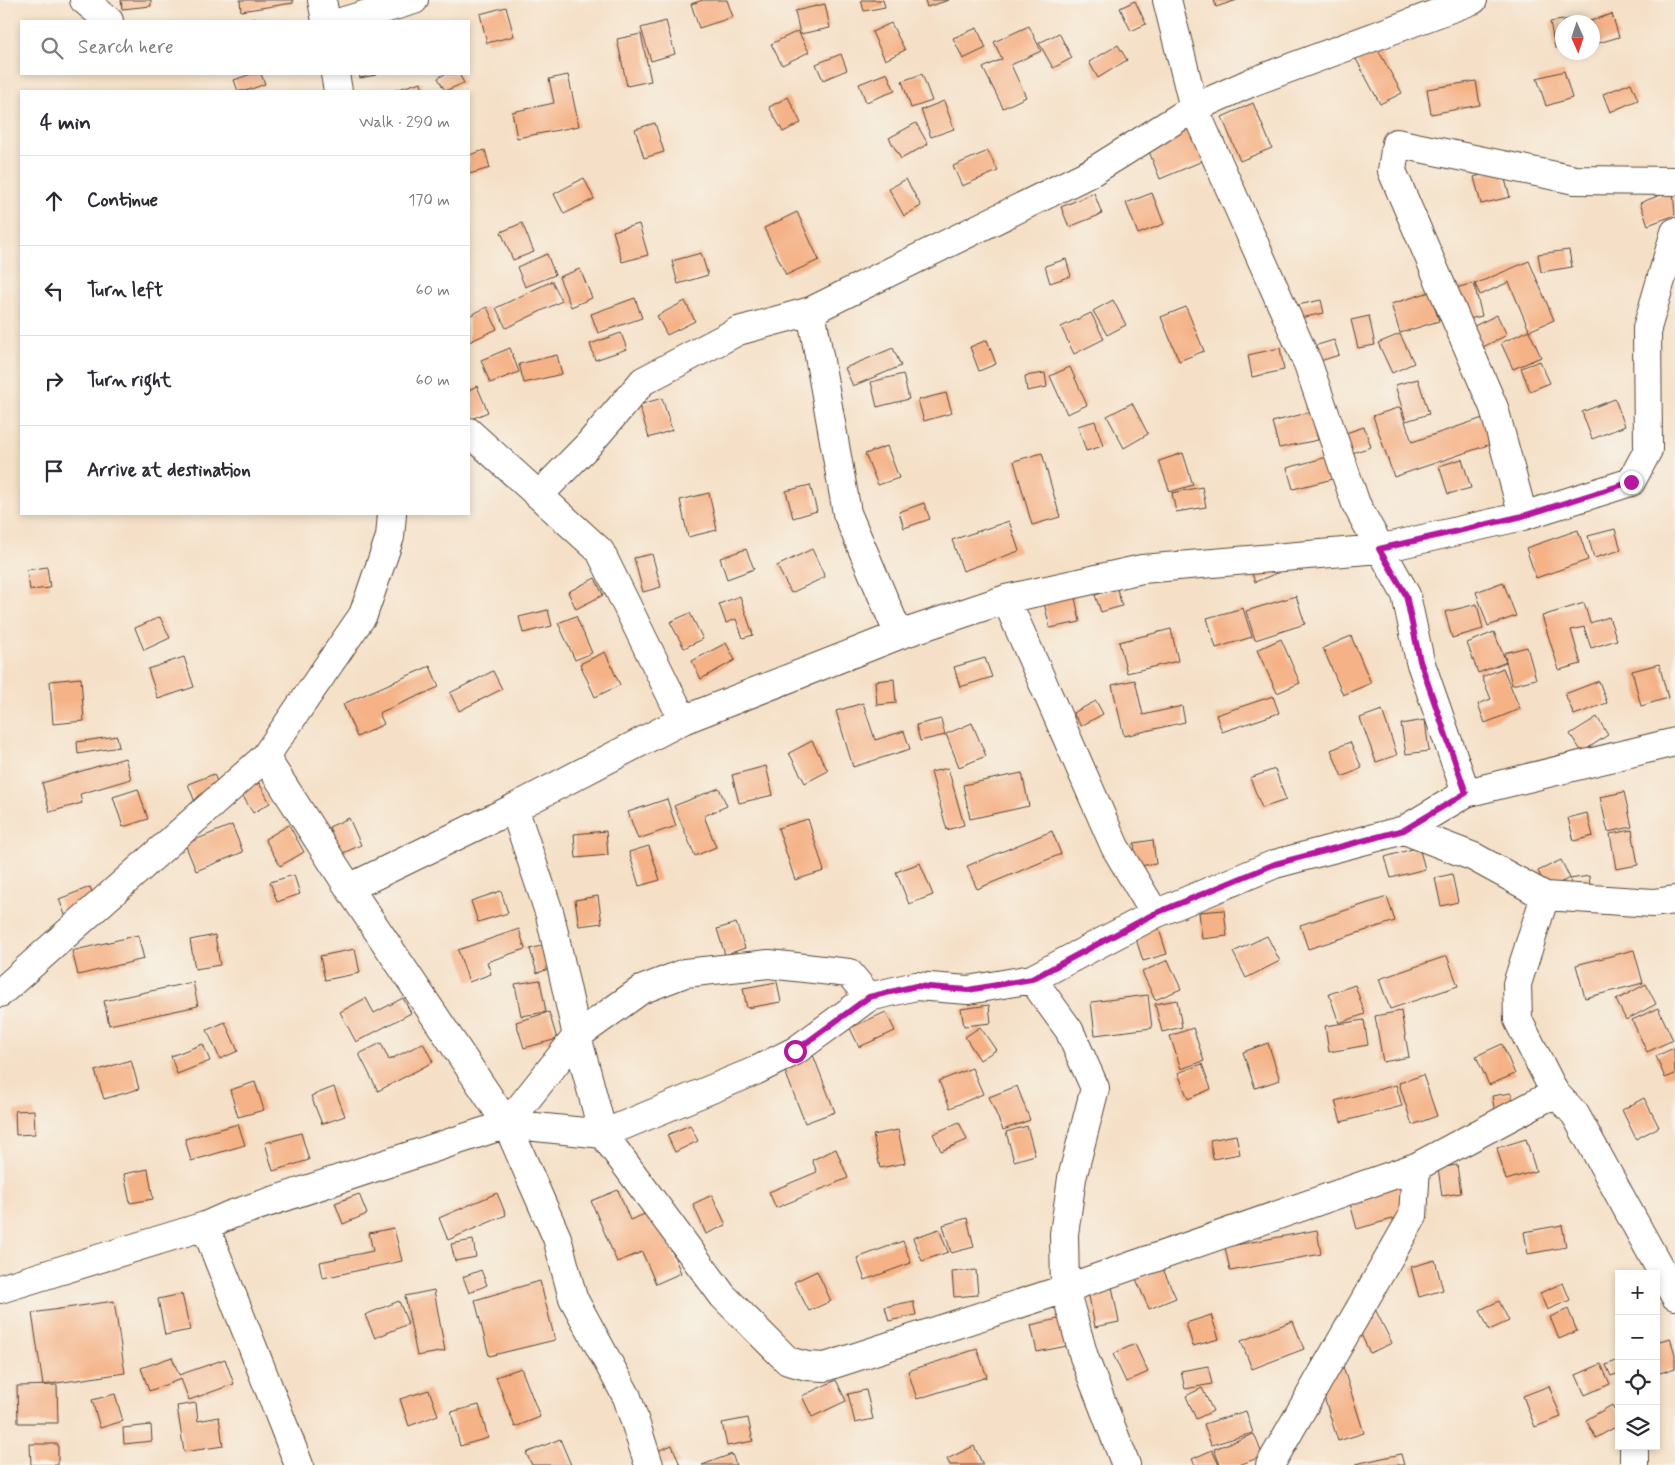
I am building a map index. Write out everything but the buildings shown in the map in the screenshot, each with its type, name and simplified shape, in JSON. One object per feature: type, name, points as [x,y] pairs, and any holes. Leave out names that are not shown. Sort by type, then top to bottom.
[{"type":"street","points":[[84,0],[108,20]]},
{"type":"street","points":[[322,0],[326,20]]},
{"type":"street","points":[[347,20],[414,0]]},
{"type":"street","points":[[1168,0],[1194,108],[1308,364],[1356,504],[1379,549],[1406,595],[1420,661],[1466,793]]},
{"type":"street","points":[[539,495],[588,444],[642,381],[738,332],[811,311],[1090,174],[1194,108],[1252,82],[1473,0]]},
{"type":"street","points":[[335,75],[338,90]]},
{"type":"street","points":[[1523,516],[1494,408],[1392,171],[1396,144],[1575,180],[1675,181]]},
{"type":"street","points":[[349,888],[514,808],[683,720],[899,635],[1006,599],[1142,569],[1379,549],[1523,516],[1631,482],[1648,450],[1646,328],[1675,232]]},
{"type":"street","points":[[811,311],[847,513],[899,635]]},
{"type":"street","points":[[470,433],[600,551],[683,720]]},
{"type":"street","points":[[0,993],[265,757],[363,615],[390,537],[392,515]]},
{"type":"street","points":[[1006,599],[1115,848],[1154,914]]},
{"type":"street","points":[[0,1289],[205,1226],[230,1214],[507,1124],[603,1134],[755,1071],[795,1051],[869,997],[916,986],[968,990],[1032,979],[1154,914],[1275,864],[1404,830],[1466,793],[1675,742]]},
{"type":"street","points":[[265,757],[349,888],[507,1124],[557,1238],[573,1298],[627,1397],[649,1465]]},
{"type":"street","points":[[514,808],[550,915],[577,1036],[603,1134],[723,1296],[788,1361],[807,1366],[824,1366],[1065,1289],[1416,1167],[1555,1093]]},
{"type":"street","points":[[1404,830],[1474,857],[1546,896],[1653,903],[1675,900]]},
{"type":"street","points":[[1546,896],[1517,984],[1518,1020],[1555,1093],[1574,1114],[1669,1290]]},
{"type":"street","points":[[507,1124],[577,1036],[641,990],[686,973],[769,964],[821,969],[849,973],[869,997]]},
{"type":"street","points":[[1032,979],[1069,1030],[1095,1088],[1072,1178],[1064,1234],[1065,1289],[1084,1357],[1126,1465]]},
{"type":"street","points":[[1270,1465],[1413,1216],[1416,1167]]},
{"type":"street","points":[[205,1226],[299,1465]]},
{"type":"street","points":[[1634,1450],[1634,1465]]},
{"type":"route","points":[[795,1051],[869,997],[916,986],[968,990],[1032,979],[1154,914],[1275,864],[1404,830],[1466,793],[1420,661],[1406,595],[1379,549],[1523,516],[1631,482]]}]
